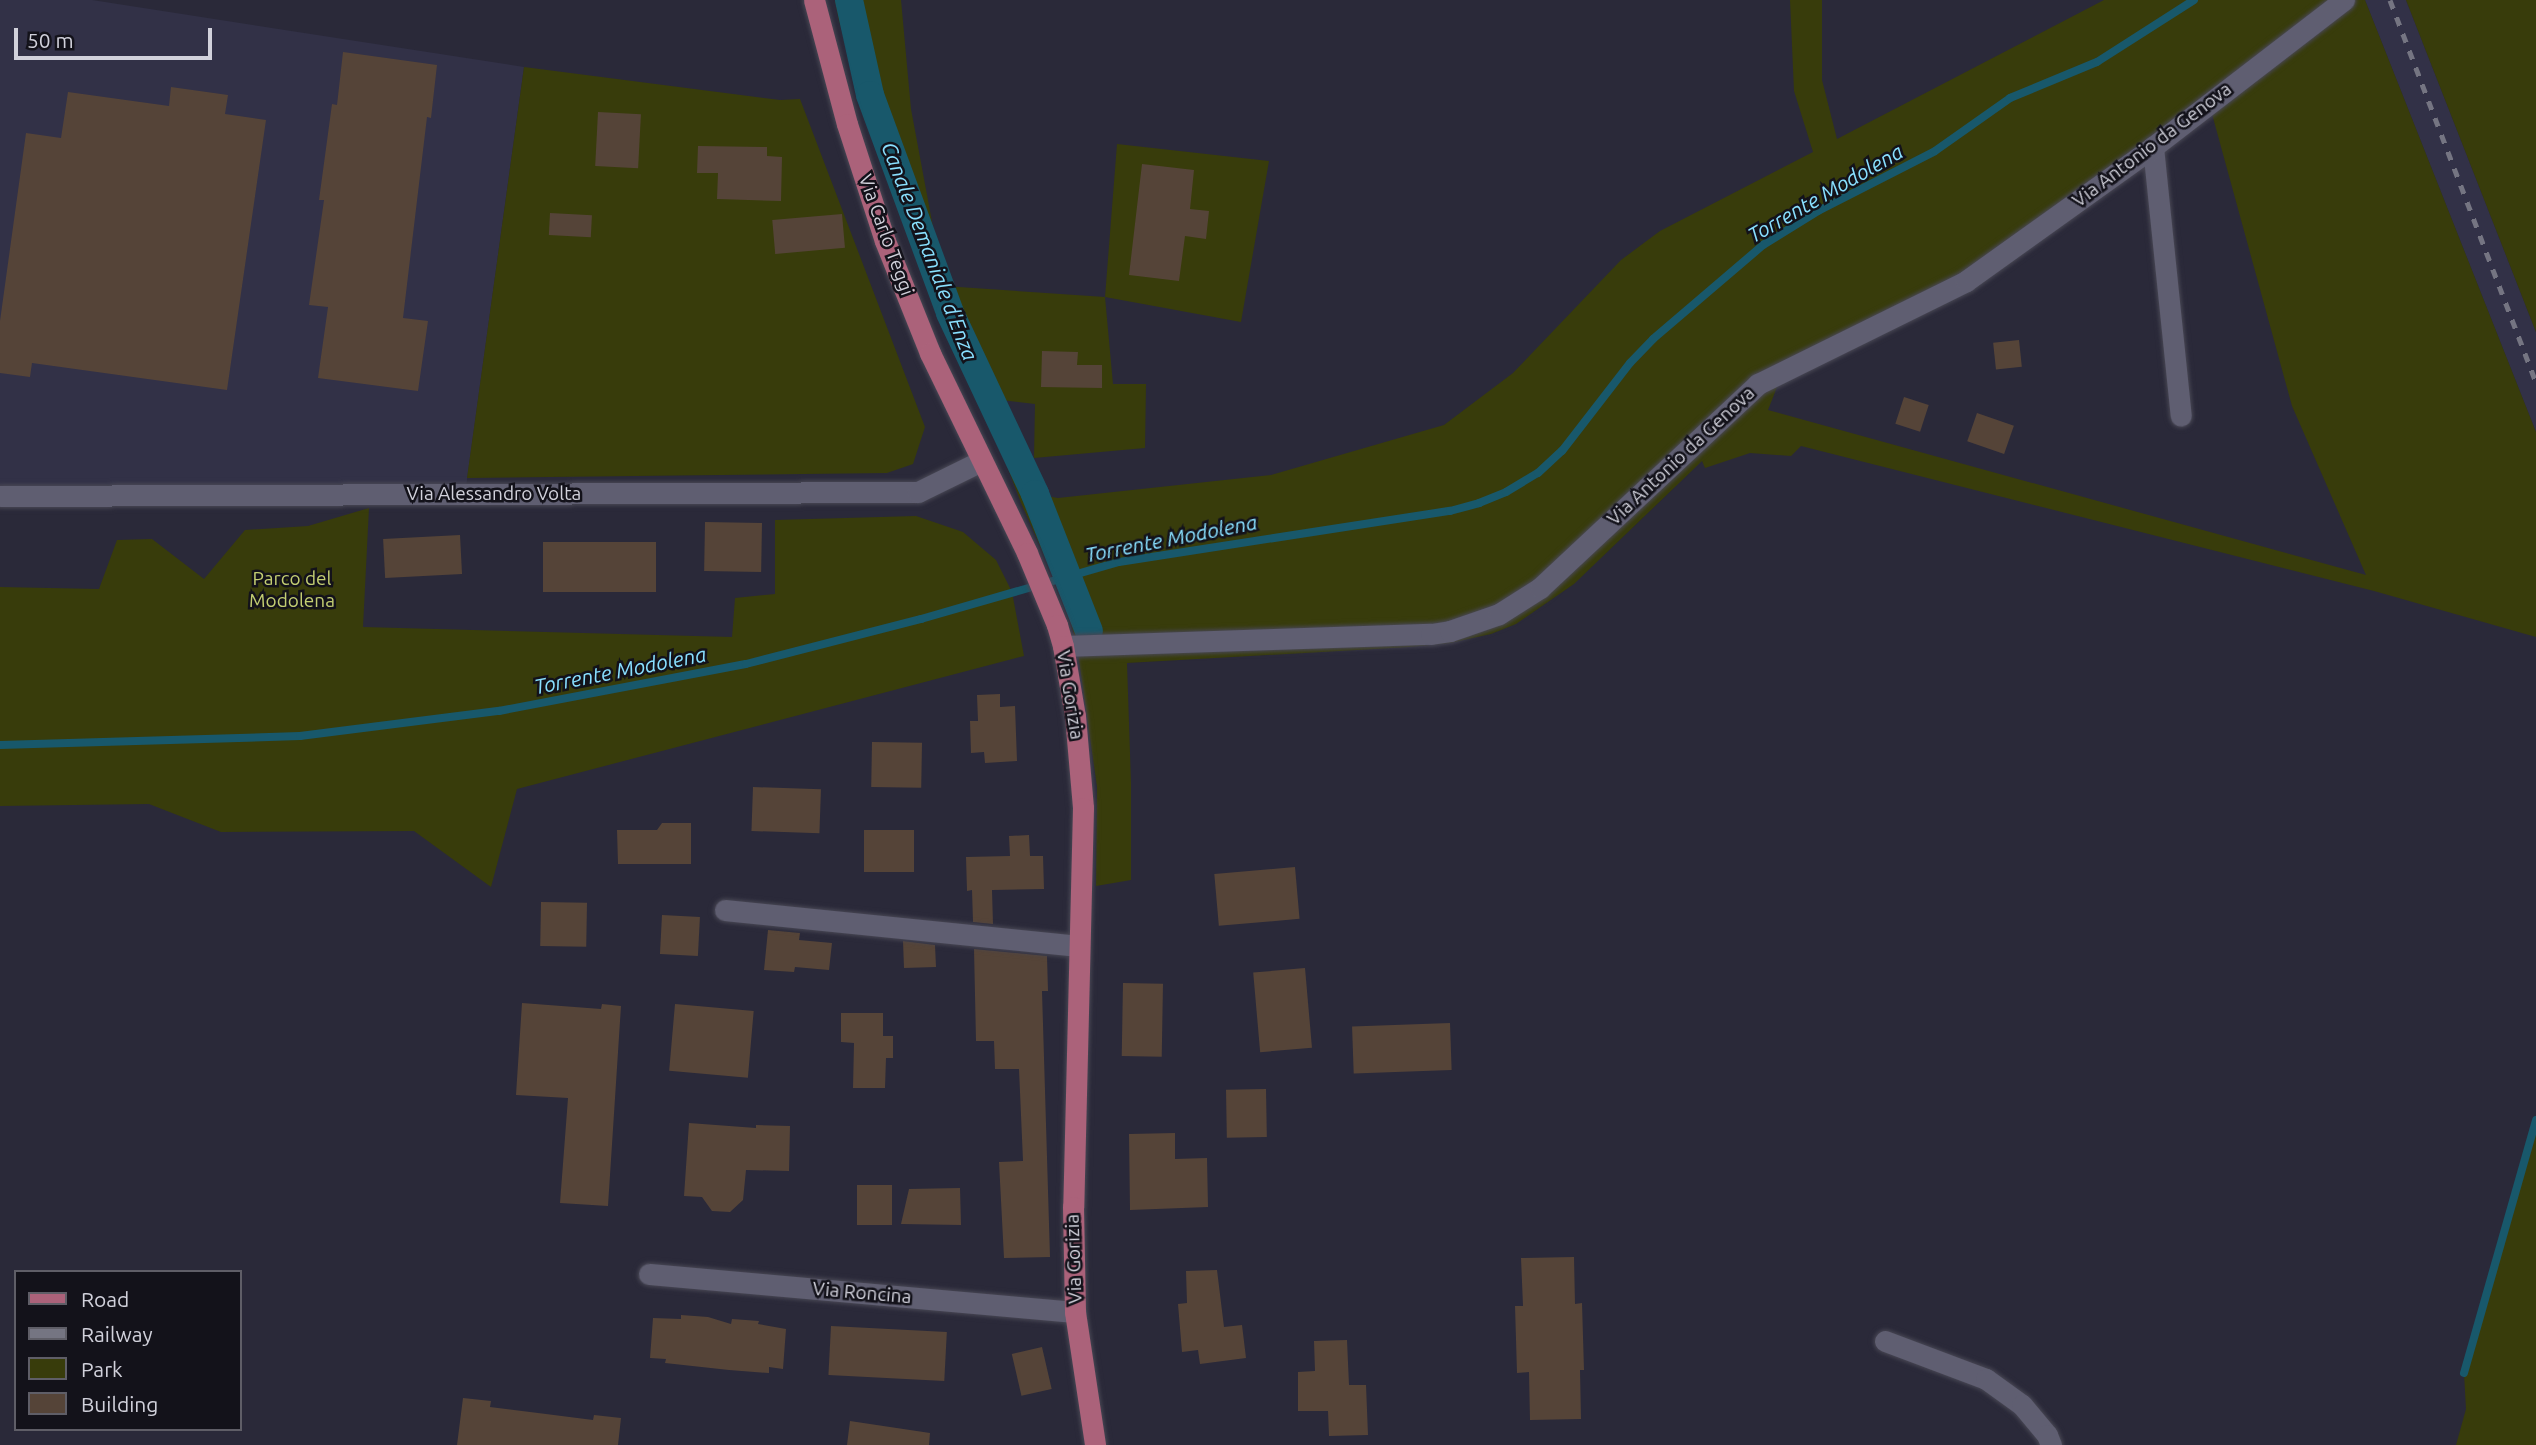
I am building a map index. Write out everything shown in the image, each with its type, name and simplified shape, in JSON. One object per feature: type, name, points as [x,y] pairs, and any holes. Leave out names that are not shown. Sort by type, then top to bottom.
[{"type":"main road","name":"Via Carlo Teggi","points":[[814,0],[847,124],[886,241],[930,353],[981,461]]},
{"type":"main road","name":"Via Gorizia","points":[[981,461],[1027,553],[1057,625],[1075,716],[1083,808],[1073,1207],[1075,1312],[1095,1445]]},
{"type":"street","name":"Via Antonio da Genova","points":[[1063,646],[1431,634],[1450,631],[1499,614],[1540,588],[1758,384],[1966,281],[2153,147],[2344,0]]},
{"type":"street","points":[[2153,147],[2181,416]]},
{"type":"street","name":"Via Alessandro Volta","points":[[0,496],[918,492],[981,461]]},
{"type":"street","points":[[725,909],[1078,946]]},
{"type":"street","name":"Via Roncina","points":[[649,1274],[1075,1312]]},
{"type":"street","points":[[1885,1341],[1986,1379],[2022,1405],[2047,1435],[2051,1445]]},
{"type":"shaded area","points":[[0,0],[92,0],[524,67],[465,494],[0,502]]},
{"type":"shaded area","points":[[2365,0],[2406,0],[2536,332],[2536,432]]},
{"type":"green space","points":[[835,0],[901,0],[911,109],[944,286],[1105,297],[1113,384],[1146,384],[1145,448],[1034,458],[1035,404],[993,399],[1035,494],[1058,498],[1271,475],[1444,425],[1513,373],[1621,260],[1660,231],[1813,152],[1794,91],[1790,0],[1822,0],[1822,80],[1837,139],[2104,0],[2365,0],[2536,432],[2536,637],[2374,591],[1801,446],[1791,456],[1750,453],[1705,468],[1702,461],[1574,584],[1516,624],[1491,634],[1450,643],[1409,647],[1127,663],[1131,880],[1096,886],[1097,787],[1077,646],[1066,604],[1021,503],[839,21]],"holes":[[[2209,103],[2292,406],[2366,575],[1768,410],[1783,372],[1966,281]]]},
{"type":"green space","points":[[2406,0],[2536,0],[2536,332]]},
{"type":"green space","points":[[524,67],[780,100],[800,99],[925,427],[913,464],[887,473],[467,478]]},
{"type":"green space","points":[[1117,144],[1269,161],[1241,322],[1105,297]]},
{"type":"green space","name":"Parco del Modolena","points":[[369,508],[363,627],[732,637],[735,598],[775,594],[775,520],[916,516],[963,532],[996,560],[1012,592],[1024,656],[517,789],[491,887],[414,831],[221,832],[149,804],[0,806],[0,587],[99,589],[117,540],[152,539],[204,579],[245,530],[308,526]]},
{"type":"green space","points":[[2536,1120],[2536,1445],[2456,1445],[2466,1409],[2464,1373]]},
{"type":"building","points":[[343,52],[437,65],[431,118],[427,117],[403,318],[428,321],[418,391],[318,378],[328,307],[309,305],[324,200],[319,200],[332,104],[337,105]]},
{"type":"building","points":[[171,87],[228,95],[225,114],[266,120],[227,390],[32,363],[30,377],[0,373],[0,321],[26,133],[61,138],[68,92],[169,106]]},
{"type":"building","points":[[598,112],[641,114],[638,168],[595,166]]},
{"type":"building","points":[[698,146],[767,147],[767,156],[782,157],[781,201],[717,199],[718,173],[697,173]]},
{"type":"building","points":[[1142,164],[1194,170],[1190,209],[1209,211],[1206,239],[1185,236],[1179,281],[1129,275]]},
{"type":"building","points":[[550,213],[592,215],[591,237],[549,235]]},
{"type":"building","points":[[842,214],[845,248],[775,254],[772,220]]},
{"type":"building","points":[[2019,340],[2022,367],[1996,370],[1993,343]]},
{"type":"building","points":[[1042,351],[1078,352],[1077,365],[1102,365],[1102,388],[1041,387]]},
{"type":"building","points":[[1904,397],[1929,405],[1920,432],[1895,424]]},
{"type":"building","points":[[1977,413],[2014,426],[2004,454],[1967,441]]},
{"type":"building","points":[[705,522],[762,523],[761,572],[704,571]]},
{"type":"building","points":[[460,535],[462,574],[385,578],[383,539]]},
{"type":"building","points":[[543,542],[656,542],[656,592],[543,592]]},
{"type":"building","points":[[1000,694],[1000,707],[1015,706],[1017,761],[985,763],[984,752],[971,753],[970,721],[978,721],[977,695]]},
{"type":"building","points":[[872,742],[922,743],[921,788],[871,787]]},
{"type":"building","points":[[753,787],[821,789],[819,833],[751,831]]},
{"type":"building","points":[[662,823],[691,823],[691,864],[618,864],[617,830],[657,830]]},
{"type":"building","points":[[864,830],[914,830],[914,872],[864,872]]},
{"type":"building","points":[[1029,835],[1030,856],[1043,856],[1044,889],[992,890],[993,924],[973,922],[972,890],[967,891],[966,857],[1010,856],[1009,836]]},
{"type":"building","points":[[1295,867],[1300,919],[1219,926],[1214,874]]},
{"type":"building","points":[[541,902],[587,903],[586,947],[540,946]]},
{"type":"building","points":[[662,915],[700,917],[698,956],[660,954]]},
{"type":"building","points":[[768,930],[800,933],[799,940],[832,943],[829,970],[795,967],[794,972],[764,970]]},
{"type":"building","points":[[903,941],[935,945],[936,967],[904,968]]},
{"type":"building","points":[[974,949],[1047,956],[1048,991],[1042,991],[1050,1257],[1004,1258],[999,1162],[1023,1161],[1019,1069],[995,1069],[994,1041],[976,1041]]},
{"type":"building","points":[[1305,968],[1312,1048],[1260,1052],[1253,973]]},
{"type":"building","points":[[1123,983],[1163,984],[1162,1057],[1122,1056]]},
{"type":"building","points":[[522,1003],[601,1009],[602,1004],[621,1006],[608,1206],[560,1203],[568,1098],[516,1095]]},
{"type":"building","points":[[675,1004],[754,1011],[748,1078],[669,1071]]},
{"type":"building","points":[[841,1013],[883,1013],[883,1036],[893,1036],[893,1058],[886,1058],[885,1088],[853,1088],[854,1043],[841,1042]]},
{"type":"building","points":[[1450,1023],[1452,1070],[1354,1073],[1352,1026]]},
{"type":"building","points":[[1266,1089],[1267,1137],[1227,1138],[1226,1090]]},
{"type":"building","points":[[689,1123],[756,1128],[756,1125],[790,1126],[789,1171],[746,1170],[743,1200],[730,1212],[712,1211],[702,1197],[684,1196]]},
{"type":"building","points":[[1175,1133],[1175,1159],[1207,1158],[1208,1207],[1130,1210],[1129,1134]]},
{"type":"building","points":[[857,1185],[892,1185],[892,1225],[857,1225]]},
{"type":"building","points":[[960,1188],[961,1225],[901,1224],[909,1189]]},
{"type":"building","points":[[1574,1257],[1575,1304],[1582,1303],[1584,1370],[1580,1370],[1581,1419],[1530,1420],[1529,1372],[1517,1373],[1515,1306],[1523,1306],[1521,1258]]},
{"type":"building","points":[[1217,1270],[1224,1327],[1242,1325],[1246,1358],[1200,1364],[1198,1350],[1182,1352],[1178,1304],[1187,1303],[1186,1271]]},
{"type":"building","points":[[681,1315],[708,1317],[731,1324],[732,1319],[759,1321],[758,1324],[786,1329],[783,1369],[769,1367],[769,1373],[729,1370],[665,1363],[666,1359],[650,1358],[653,1318],[681,1319]]},
{"type":"building","points":[[831,1326],[947,1332],[944,1381],[828,1375]]},
{"type":"building","points":[[1347,1340],[1349,1385],[1366,1385],[1368,1435],[1329,1436],[1328,1411],[1298,1411],[1298,1372],[1315,1371],[1314,1341]]},
{"type":"building","points":[[1042,1347],[1052,1389],[1021,1396],[1012,1354]]},
{"type":"building","points":[[463,1398],[491,1401],[490,1407],[593,1420],[594,1415],[621,1418],[618,1445],[457,1445]]},
{"type":"building","points":[[850,1421],[930,1433],[929,1445],[847,1445]]},
{"type":"waterway","name":"Canale Demaniale d'Enza","points":[[849,0],[870,95],[950,313],[1035,494],[1089,631]]},
{"type":"waterway","name":"Torrente Modolena","points":[[0,745],[300,736],[499,711],[746,664],[921,619],[1119,562],[1450,511],[1479,503],[1506,492],[1538,473],[1562,451],[1630,363],[1653,339],[1763,245],[1818,211],[1935,151],[2010,98],[2097,62],[2194,0]]},
{"type":"waterway","points":[[2464,1373],[2536,1120]]},
{"type":"railway","points":[[2390,0],[2536,382]]}]
